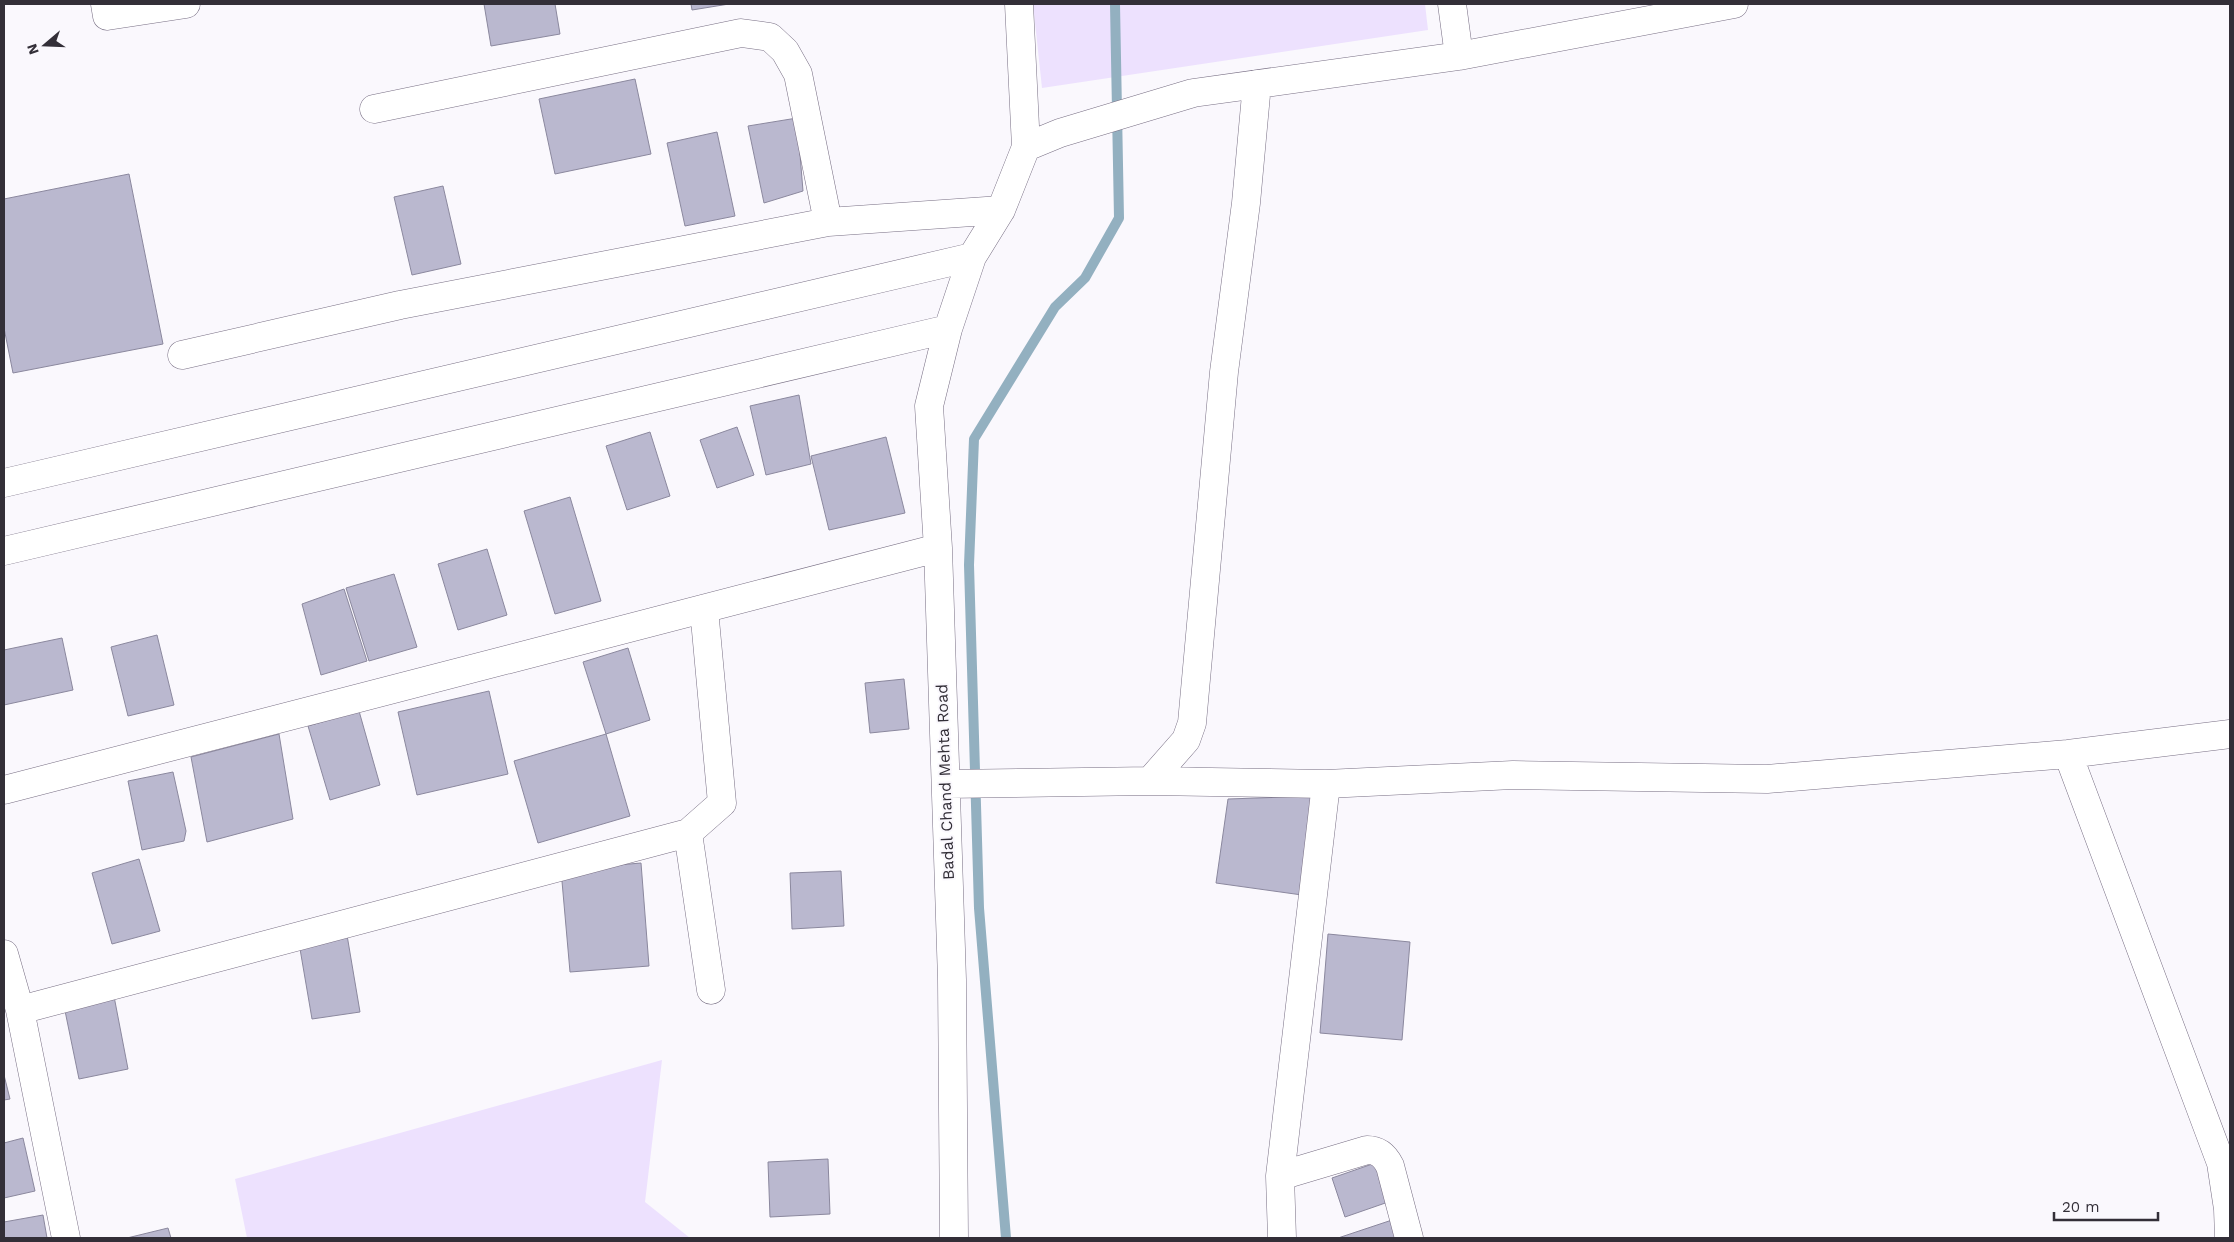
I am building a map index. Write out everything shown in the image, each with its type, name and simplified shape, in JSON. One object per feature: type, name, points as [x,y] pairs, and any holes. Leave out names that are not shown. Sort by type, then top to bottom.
[{"type":"street","points":[[105,4],[107,16],[186,4]]},
{"type":"street","points":[[1019,4],[1026,147],[1060,132],[1193,94],[1459,56],[1734,4]]},
{"type":"street","points":[[1452,4],[1459,56]]},
{"type":"street","points":[[374,109],[741,32],[770,38],[785,52],[798,74],[828,222]]},
{"type":"street","points":[[1150,782],[1186,740],[1192,723],[1224,372],[1246,203],[1257,84]]},
{"type":"street","name":"Badal Chand Mehta Road","points":[[954,1238],[952,980],[957,784],[938,548],[929,406],[948,329],[972,257],[1001,210],[1026,147]]},
{"type":"street","points":[[182,355],[400,305],[828,222],[1001,210]]},
{"type":"street","points":[[4,483],[972,257]]},
{"type":"street","points":[[4,551],[948,329]]},
{"type":"street","points":[[4,790],[938,548]]},
{"type":"street","points":[[20,1010],[688,833],[722,803],[704,609]]},
{"type":"street","points":[[957,784],[1150,782],[1326,784],[1513,775],[1767,778],[2068,754],[2230,734]]},
{"type":"street","points":[[2068,754],[2221,1163],[2228,1209],[2229,1238]]},
{"type":"street","points":[[1282,1238],[1280,1176],[1326,784]]},
{"type":"street","points":[[688,833],[711,990]]},
{"type":"street","points":[[4,954],[20,1010],[66,1238]]},
{"type":"street","points":[[1280,1176],[1367,1150],[1375,1150],[1385,1156],[1390,1166],[1409,1238]]},
{"type":"shaded area","points":[[1033,4],[1425,4],[1428,30],[1042,88]]},
{"type":"shaded area","points":[[662,1060],[645,1202],[690,1238],[247,1238],[235,1179]]},
{"type":"building","points":[[484,4],[555,4],[560,34],[491,46]]},
{"type":"building","points":[[691,4],[729,4],[692,10]]},
{"type":"building","points":[[635,79],[651,154],[555,174],[539,99]]},
{"type":"building","points":[[797,118],[803,191],[764,203],[748,126]]},
{"type":"building","points":[[717,132],[735,216],[685,226],[667,143]]},
{"type":"building","points":[[129,174],[163,344],[13,373],[4,328],[4,199]]},
{"type":"building","points":[[443,186],[461,264],[412,275],[394,197]]},
{"type":"building","points":[[799,395],[811,464],[766,475],[750,406]]},
{"type":"building","points":[[737,427],[754,475],[717,488],[700,440]]},
{"type":"building","points":[[650,432],[670,496],[627,510],[606,446]]},
{"type":"building","points":[[886,437],[905,513],[829,530],[811,456]]},
{"type":"building","points":[[570,497],[601,601],[555,614],[524,511]]},
{"type":"building","points":[[487,549],[507,615],[458,630],[438,564]]},
{"type":"building","points":[[394,574],[417,647],[369,661],[346,588]]},
{"type":"building","points":[[344,589],[367,661],[321,675],[302,604]]},
{"type":"building","points":[[157,635],[174,705],[128,716],[111,647]]},
{"type":"building","points":[[62,638],[73,690],[4,705],[4,650]]},
{"type":"building","points":[[628,648],[650,720],[606,734],[583,662]]},
{"type":"building","points":[[904,679],[909,729],[870,733],[865,683]]},
{"type":"building","points":[[489,691],[508,774],[417,795],[398,712]]},
{"type":"building","points":[[359,711],[380,785],[330,800],[308,726]]},
{"type":"building","points":[[279,734],[293,819],[207,842],[191,757]]},
{"type":"building","points":[[606,734],[630,816],[538,843],[514,761]]},
{"type":"building","points":[[173,772],[186,831],[184,841],[142,850],[128,781]]},
{"type":"building","points":[[1316,796],[1302,895],[1216,883],[1228,799]]},
{"type":"building","points":[[139,859],[160,931],[112,944],[92,873]]},
{"type":"building","points":[[641,863],[649,966],[570,972],[561,870]]},
{"type":"building","points":[[841,871],[844,926],[792,929],[790,873]]},
{"type":"building","points":[[1328,934],[1410,942],[1402,1040],[1320,1033]]},
{"type":"building","points":[[347,935],[360,1012],[312,1019],[299,943]]},
{"type":"building","points":[[113,991],[128,1069],[79,1079],[63,1001]]},
{"type":"building","points":[[4,1075],[10,1099],[4,1100]]},
{"type":"building","points":[[23,1138],[35,1191],[4,1198],[4,1143]]},
{"type":"building","points":[[828,1159],[830,1214],[770,1217],[768,1162]]},
{"type":"building","points":[[1381,1161],[1394,1200],[1345,1217],[1332,1178]]},
{"type":"building","points":[[43,1215],[47,1238],[4,1238],[4,1222]]},
{"type":"building","points":[[1392,1220],[1398,1238],[1338,1238]]},
{"type":"building","points":[[168,1228],[171,1238],[127,1238]]},
{"type":"waterway","points":[[1006,1238],[979,908],[969,565],[974,439],[1055,307],[1085,278],[1119,218],[1115,4]]}]
